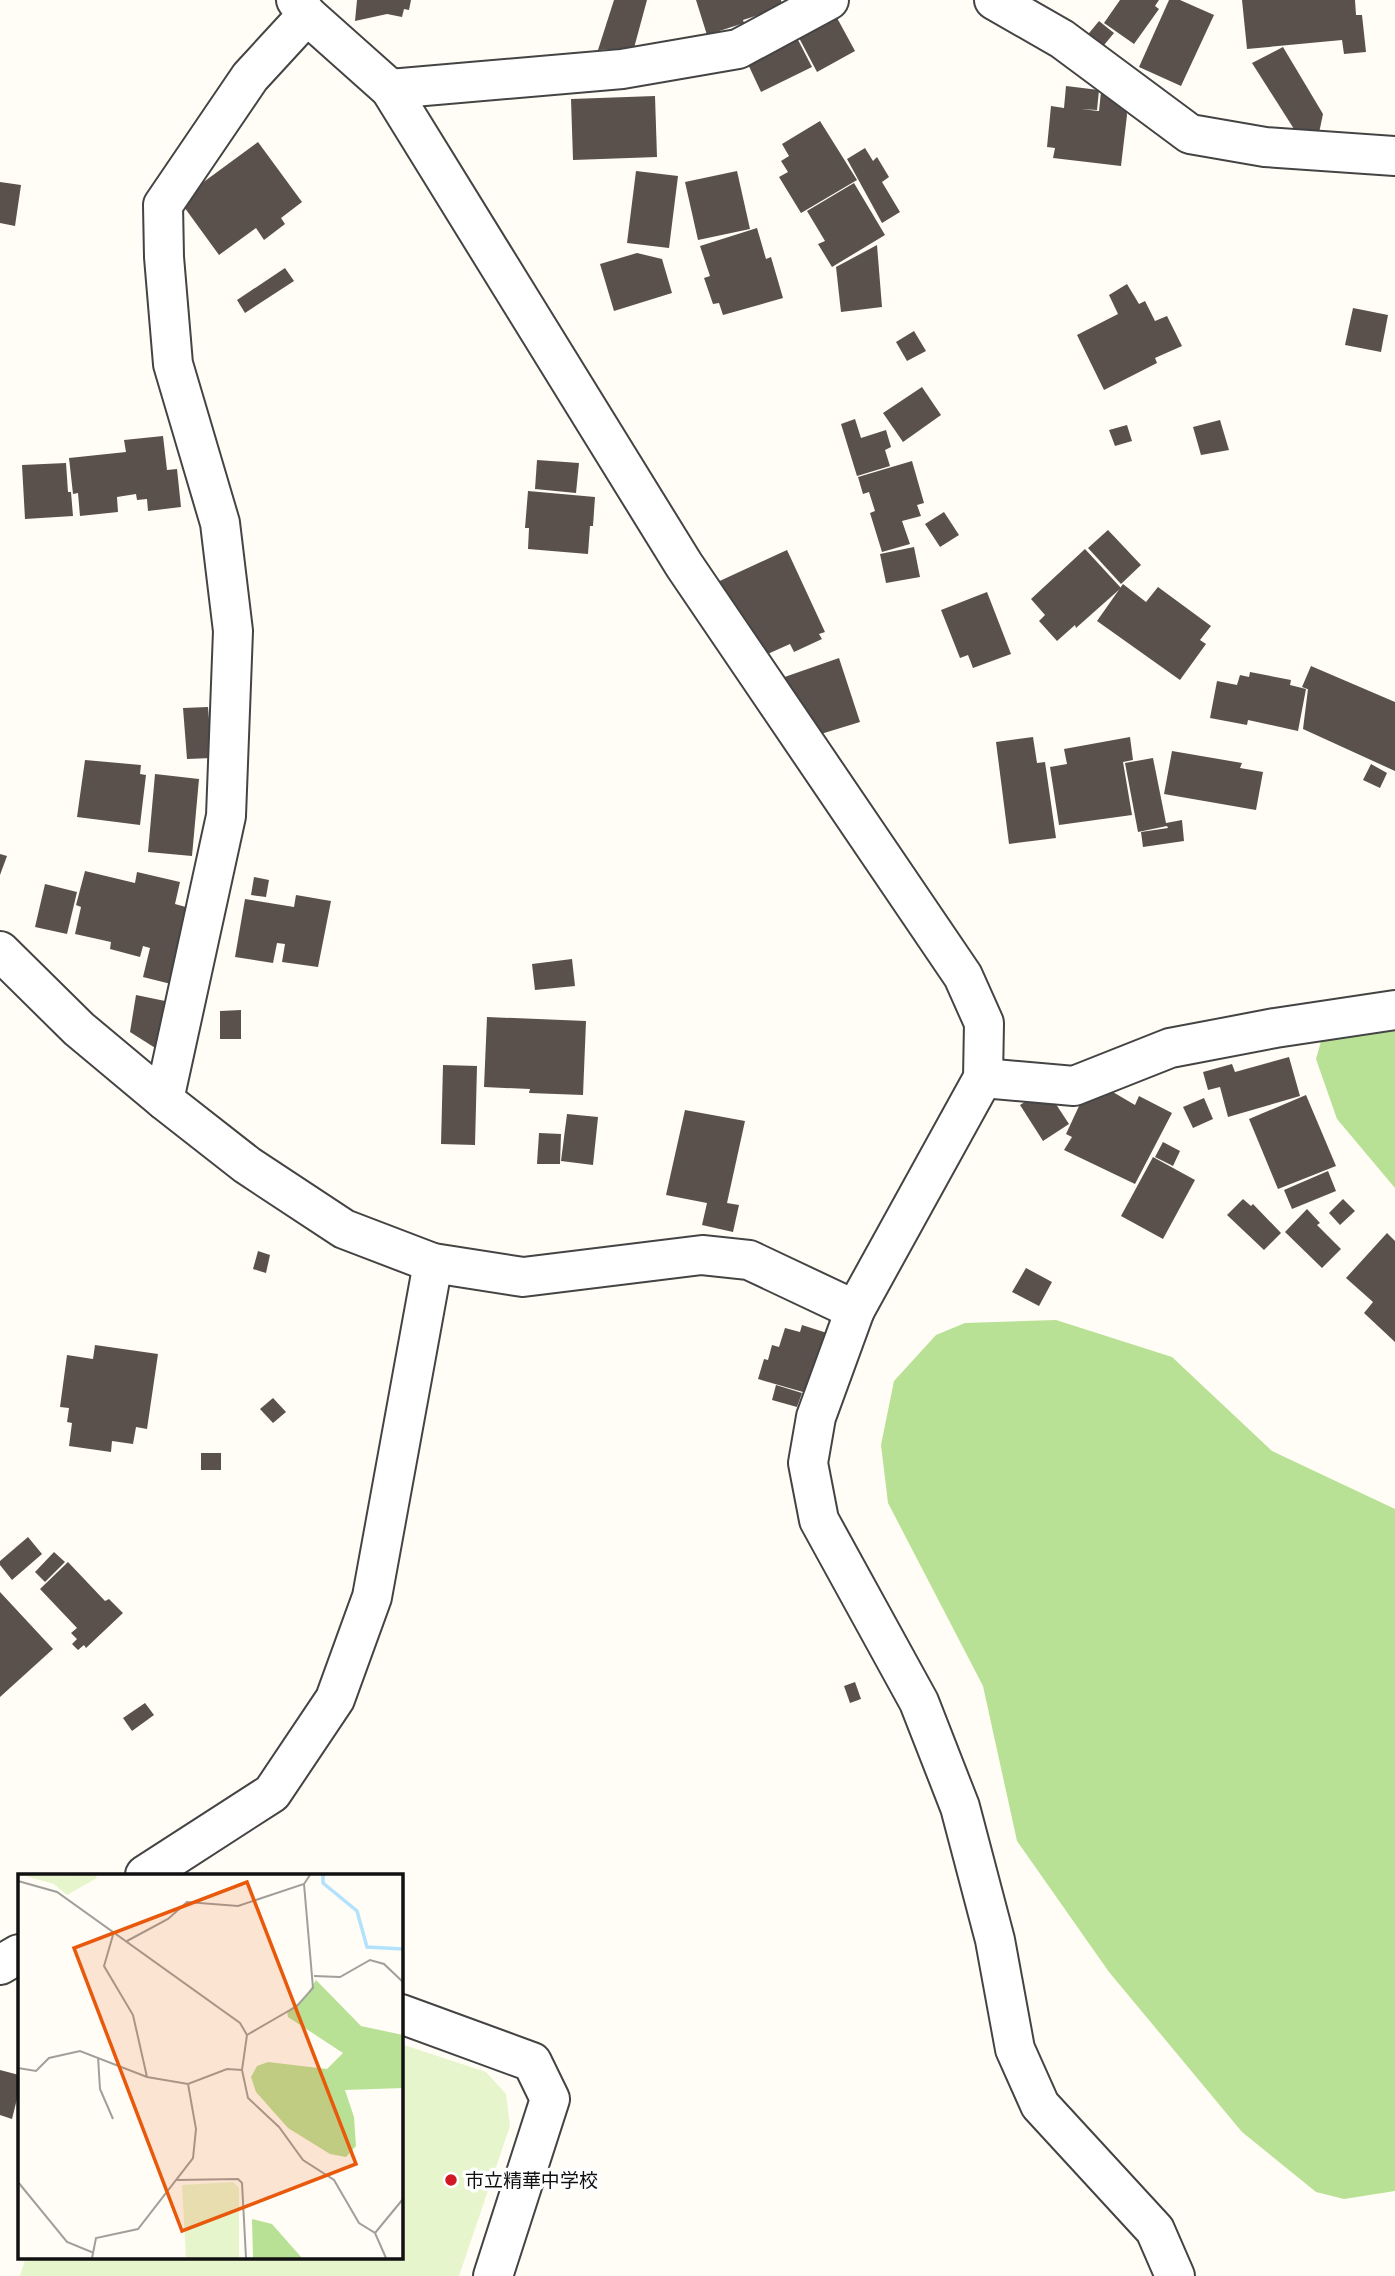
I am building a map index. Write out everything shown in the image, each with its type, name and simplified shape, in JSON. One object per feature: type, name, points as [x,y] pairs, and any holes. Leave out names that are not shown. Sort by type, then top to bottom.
[{"type":"street","points":[[390,89],[622,69],[738,49],[829,0]]},
{"type":"street","points":[[994,0],[1062,39],[1190,134],[1265,147],[1395,156]]},
{"type":"street","points":[[164,1100],[226,816],[233,631],[220,523],[173,364],[164,257],[163,205],[301,7],[390,89],[684,565],[963,976],[985,1023],[983,1078],[855,1310],[816,1417],[808,1463],[820,1520],[919,1702],[960,1807],[995,1940],[1015,2049],[1040,2105],[1155,2230],[1175,2276]]},
{"type":"street","points":[[0,951],[79,1029],[164,1100],[247,1165],[344,1229],[433,1263],[523,1277],[702,1255],[750,1260],[855,1310]]},
{"type":"street","points":[[983,1078],[1074,1086],[1170,1048],[1275,1028],[1395,1010]]},
{"type":"street","points":[[147,1874],[272,1793],[334,1699],[372,1597],[433,1263]]},
{"type":"street","points":[[0,1965],[18,1955]]},
{"type":"street","points":[[402,2014],[532,2062],[550,2099],[493,2276]]},
{"type":"green space","points":[[1395,996],[1395,1188],[1337,1119],[1316,1059],[1329,1013]]},
{"type":"green space","points":[[1056,1320],[1172,1357],[1272,1451],[1395,1509],[1395,2191],[1344,2199],[1316,2192],[1242,2132],[1109,1972],[1017,1841],[983,1686],[888,1503],[881,1445],[894,1381],[936,1335],[965,1323]]},
{"type":"green space","name":"市立精華中学校","points":[[402,2044],[486,2072],[506,2094],[510,2126],[459,2276],[20,2276],[26,2258],[402,2258]]},
{"type":"building","points":[[357,0],[411,0],[409,10],[404,9],[402,17],[387,14],[355,21]]},
{"type":"building","points":[[614,0],[647,0],[634,48],[598,50]]},
{"type":"building","points":[[696,0],[781,0],[783,7],[707,35]]},
{"type":"building","points":[[1120,0],[1159,0],[1155,6],[1159,9],[1134,44],[1104,23]]},
{"type":"building","points":[[1169,0],[1180,0],[1214,15],[1181,86],[1139,67]]},
{"type":"building","points":[[1242,0],[1355,0],[1356,15],[1362,15],[1366,52],[1344,54],[1342,40],[1247,49]]},
{"type":"building","points":[[836,16],[855,51],[817,72],[798,36]]},
{"type":"building","points":[[1099,21],[1114,33],[1100,50],[1085,38]]},
{"type":"building","points":[[796,36],[812,67],[761,92],[746,60]]},
{"type":"building","points":[[1283,47],[1323,114],[1319,133],[1294,129],[1252,63]]},
{"type":"building","points":[[1066,86],[1099,90],[1097,110],[1081,109],[1099,111],[1101,92],[1126,107],[1121,166],[1053,158],[1055,148],[1047,147],[1051,106],[1064,108]]},
{"type":"building","points":[[655,96],[657,157],[573,160],[571,99]]},
{"type":"building","points":[[820,121],[857,180],[801,213],[779,177],[788,172],[781,161],[789,156],[782,144]]},
{"type":"building","points":[[258,142],[302,202],[281,218],[285,224],[264,240],[256,228],[219,255],[179,200]]},
{"type":"building","points":[[865,148],[873,161],[877,157],[889,177],[882,182],[900,212],[882,223],[847,159]]},
{"type":"building","points":[[636,171],[678,176],[669,248],[627,243]]},
{"type":"building","points":[[737,171],[750,229],[698,240],[685,182]]},
{"type":"building","points":[[0,182],[21,185],[15,226],[0,223]]},
{"type":"building","points":[[854,183],[885,235],[832,267],[818,244],[825,241],[807,211]]},
{"type":"building","points":[[757,228],[766,259],[771,257],[783,298],[723,315],[719,303],[713,304],[704,278],[710,276],[700,246]]},
{"type":"building","points":[[877,245],[882,307],[841,312],[836,267]]},
{"type":"building","points":[[637,253],[662,259],[672,293],[614,311],[600,264]]},
{"type":"building","points":[[285,268],[294,281],[245,313],[237,300]]},
{"type":"building","points":[[1127,284],[1139,304],[1145,301],[1155,321],[1167,316],[1182,346],[1155,358],[1157,363],[1104,390],[1077,335],[1118,314],[1109,295]]},
{"type":"building","points":[[1353,308],[1388,315],[1381,352],[1345,345]]},
{"type":"building","points":[[914,331],[926,351],[907,361],[896,342]]},
{"type":"building","points":[[922,387],[941,415],[903,442],[883,413]]},
{"type":"building","points":[[855,419],[861,438],[886,430],[891,447],[885,450],[890,466],[857,476],[841,424]]},
{"type":"building","points":[[1220,420],[1229,450],[1201,455],[1193,427]]},
{"type":"building","points":[[1127,425],[1132,441],[1115,446],[1109,430]]},
{"type":"building","points":[[163,436],[167,470],[177,469],[181,507],[148,511],[147,499],[137,500],[136,494],[117,497],[118,512],[80,516],[78,493],[73,494],[69,458],[126,452],[124,440]]},
{"type":"building","points":[[537,460],[579,463],[576,493],[535,489]]},
{"type":"building","points":[[912,461],[924,503],[917,505],[921,516],[902,521],[910,544],[882,552],[870,513],[875,511],[869,492],[863,494],[858,477]]},
{"type":"building","points":[[66,463],[73,516],[25,519],[22,465]]},
{"type":"building","points":[[528,491],[595,497],[588,554],[528,549],[529,528],[525,528]]},
{"type":"building","points":[[944,512],[959,535],[940,547],[925,524]]},
{"type":"building","points":[[1108,530],[1141,565],[1121,584],[1088,548]]},
{"type":"building","points":[[914,547],[920,577],[886,583],[880,554]]},
{"type":"building","points":[[1085,549],[1121,588],[1076,628],[1075,625],[1057,641],[1039,621],[1045,615],[1031,599]]},
{"type":"building","points":[[787,550],[825,632],[819,634],[822,639],[794,652],[790,644],[752,661],[711,585]]},
{"type":"building","points":[[1123,584],[1146,602],[1158,587],[1211,626],[1200,640],[1206,644],[1180,680],[1097,621]]},
{"type":"building","points":[[987,592],[1011,654],[973,668],[968,655],[960,658],[941,610]]},
{"type":"building","points":[[839,658],[860,722],[811,737],[776,680]]},
{"type":"building","points":[[1311,666],[1395,702],[1395,771],[1303,729],[1308,689],[1302,687]]},
{"type":"building","points":[[1250,672],[1291,680],[1290,685],[1306,689],[1298,731],[1248,720],[1247,725],[1210,718],[1217,681],[1237,685],[1240,675],[1249,677]]},
{"type":"building","points":[[208,707],[212,758],[187,759],[183,708]]},
{"type":"building","points":[[1033,737],[1037,763],[1045,762],[1056,838],[1009,844],[996,742]]},
{"type":"building","points":[[1130,737],[1133,760],[1123,762],[1132,815],[1059,825],[1050,767],[1067,764],[1064,749]]},
{"type":"building","points":[[1172,751],[1242,763],[1240,768],[1263,772],[1256,810],[1164,794]]},
{"type":"building","points":[[1153,758],[1166,823],[1182,820],[1184,841],[1143,847],[1141,832],[1168,828],[1167,826],[1138,832],[1125,763]]},
{"type":"building","points":[[85,760],[141,765],[140,774],[146,775],[140,825],[77,817]]},
{"type":"building","points":[[1371,764],[1387,773],[1380,788],[1363,780]]},
{"type":"building","points":[[155,774],[199,779],[192,856],[148,852]]},
{"type":"building","points":[[0,854],[7,856],[0,875]]},
{"type":"building","points":[[85,871],[135,883],[137,872],[180,882],[175,904],[193,909],[175,985],[143,977],[150,948],[143,946],[140,957],[110,949],[111,942],[75,934],[81,907],[76,905]]},
{"type":"building","points":[[254,877],[269,880],[266,897],[251,895]]},
{"type":"building","points":[[45,884],[77,892],[67,934],[35,927]]},
{"type":"building","points":[[296,895],[331,901],[318,967],[282,962],[285,944],[277,943],[273,963],[235,957],[245,899],[294,907]]},
{"type":"building","points":[[572,959],[575,986],[535,990],[532,964]]},
{"type":"building","points":[[136,995],[170,1002],[160,1051],[130,1032]]},
{"type":"building","points":[[241,1010],[241,1039],[220,1039],[220,1011]]},
{"type":"building","points":[[487,1017],[586,1021],[583,1095],[529,1093],[530,1089],[484,1087]]},
{"type":"building","points":[[1289,1057],[1300,1096],[1228,1117],[1220,1087],[1208,1090],[1203,1072],[1232,1064],[1235,1072]]},
{"type":"building","points":[[443,1065],[477,1066],[475,1145],[441,1144]]},
{"type":"building","points":[[1106,1088],[1135,1105],[1139,1096],[1172,1113],[1135,1184],[1064,1150],[1072,1137],[1066,1134],[1079,1106]]},
{"type":"building","points":[[1046,1089],[1069,1124],[1043,1141],[1020,1105]]},
{"type":"building","points":[[1306,1095],[1336,1166],[1278,1189],[1249,1119]]},
{"type":"building","points":[[1204,1098],[1213,1119],[1193,1128],[1183,1107]]},
{"type":"building","points":[[685,1110],[745,1121],[727,1203],[739,1205],[733,1232],[702,1225],[707,1203],[666,1195]]},
{"type":"building","points":[[567,1114],[598,1117],[593,1165],[561,1161]]},
{"type":"building","points":[[539,1133],[561,1134],[560,1164],[537,1164]]},
{"type":"building","points":[[1163,1142],[1180,1151],[1173,1166],[1155,1157]]},
{"type":"building","points":[[1153,1157],[1195,1180],[1163,1239],[1121,1216]]},
{"type":"building","points":[[1328,1171],[1336,1191],[1292,1209],[1284,1190]]},
{"type":"building","points":[[1243,1199],[1251,1206],[1253,1204],[1281,1233],[1264,1250],[1227,1215]]},
{"type":"building","points":[[1343,1199],[1355,1211],[1340,1225],[1329,1213]]},
{"type":"building","points":[[1307,1209],[1320,1223],[1317,1225],[1341,1249],[1322,1268],[1285,1232]]},
{"type":"building","points":[[1387,1233],[1395,1241],[1395,1342],[1364,1313],[1373,1302],[1346,1278]]},
{"type":"building","points":[[258,1251],[270,1255],[266,1273],[253,1269]]},
{"type":"building","points":[[1026,1268],[1052,1282],[1039,1306],[1012,1292]]},
{"type":"building","points":[[802,1325],[827,1333],[810,1394],[758,1379],[764,1359],[768,1360],[772,1345],[779,1347],[785,1328],[800,1332]]},
{"type":"building","points":[[95,1345],[158,1354],[147,1429],[136,1427],[133,1444],[112,1441],[111,1452],[69,1446],[72,1423],[67,1422],[69,1408],[60,1407],[67,1355],[93,1359]]},
{"type":"building","points":[[776,1385],[802,1393],[797,1407],[772,1400]]},
{"type":"building","points":[[273,1398],[286,1412],[273,1423],[260,1409]]},
{"type":"building","points":[[201,1453],[221,1453],[221,1470],[201,1470]]},
{"type":"building","points":[[28,1537],[42,1554],[12,1580],[0,1565],[0,1561]]},
{"type":"building","points":[[54,1552],[65,1562],[45,1582],[35,1572]]},
{"type":"building","points":[[68,1562],[105,1601],[109,1599],[123,1613],[86,1648],[84,1645],[78,1650],[72,1644],[77,1639],[71,1633],[77,1628],[40,1589]]},
{"type":"building","points":[[0,1592],[53,1649],[0,1697]]},
{"type":"building","points":[[855,1682],[861,1699],[850,1703],[844,1686]]},
{"type":"building","points":[[145,1703],[154,1715],[132,1731],[123,1718]]},
{"type":"building","points":[[0,2070],[18,2075],[18,2095],[12,2119],[0,2115]]},
{"type":"place","name":"市立精華中学校","points":[[451,2180]]}]
